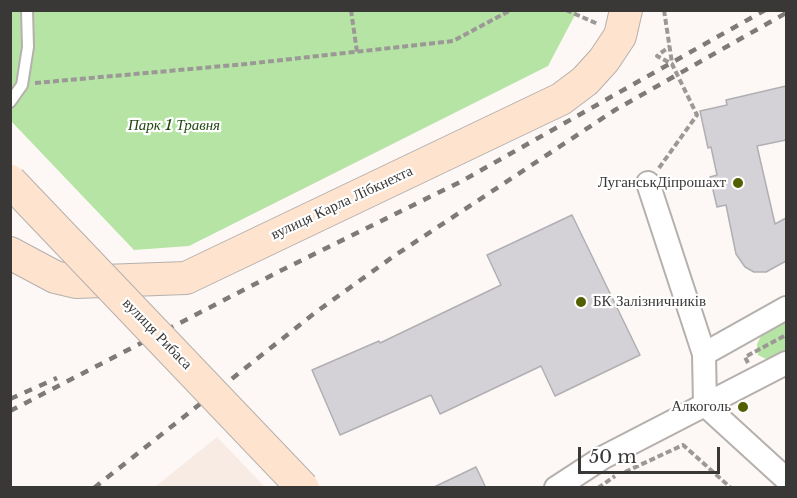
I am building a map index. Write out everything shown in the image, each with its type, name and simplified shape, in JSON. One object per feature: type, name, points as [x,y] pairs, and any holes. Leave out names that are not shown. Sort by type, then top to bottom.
[{"type":"street","name":"вулиця Карла Лібкнехта","points":[[10,253],[55,277],[76,282],[186,278],[561,99],[585,81],[604,60],[620,36],[616,19]]},
{"type":"street","name":"вулиця Рибаса","points":[[10,182],[303,488]]},
{"type":"street","points":[[648,183],[704,354],[705,405],[786,479]]},
{"type":"street","points":[[704,354],[786,308]]},
{"type":"street","points":[[556,488],[602,458],[786,363]]},
{"type":"lane","points":[[10,102],[22,85],[28,47],[27,10]]},
{"type":"path","points":[[351,10],[357,52]]},
{"type":"path","points":[[22,85],[453,41],[511,10]]},
{"type":"path","points":[[566,10],[616,19]]},
{"type":"path","points":[[648,183],[697,115],[672,64],[664,10]]},
{"type":"path","points":[[669,46],[657,56],[672,64]]},
{"type":"path","points":[[598,488],[618,474],[683,445],[731,488]]},
{"type":"shaded area","points":[[217,437],[265,487],[154,487],[161,482]]},
{"type":"green space","name":"Парк 1 Травня","points":[[11,11],[577,11],[548,66],[189,246],[134,250],[11,121]]},
{"type":"green space","points":[[786,322],[786,353],[774,359],[766,359],[758,355],[757,344],[762,334]]},
{"type":"building","points":[[786,86],[786,140],[757,146],[775,224],[786,218],[786,261],[766,272],[754,272],[745,267],[736,254],[726,205],[717,207],[710,177],[717,175],[700,111],[727,105],[726,100]]},
{"type":"building","points":[[572,215],[640,355],[555,396],[541,366],[440,414],[431,395],[340,435],[312,370],[379,341],[380,343],[501,285],[487,255]]},
{"type":"building","points":[[476,467],[486,488],[432,488]]},
{"type":"tram line","points":[[10,166],[319,488]]},
{"type":"tram line","points":[[10,195],[290,488]]},
{"type":"railway","points":[[10,411],[282,270],[462,181],[765,10]]},
{"type":"railway","points":[[94,488],[316,312],[394,256],[615,110],[786,13]]},
{"type":"railway","points":[[10,399],[57,378]]},
{"type":"place","name":"ЛуганськДіпрошахт","points":[[738,183]]},
{"type":"place","name":"БК Залізничників","points":[[581,302]]},
{"type":"place","name":"Алкоголь","points":[[743,407]]}]
